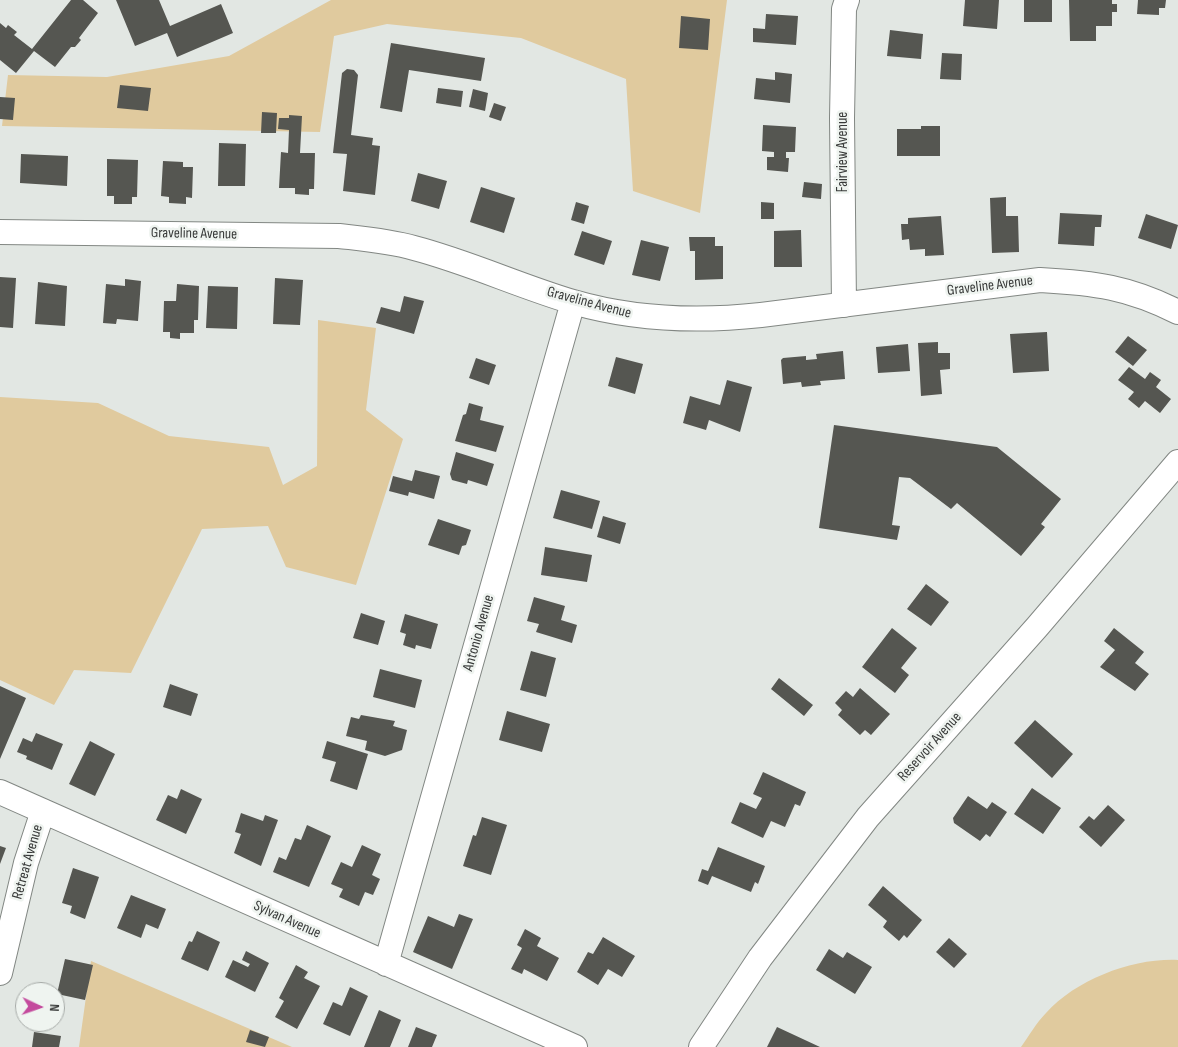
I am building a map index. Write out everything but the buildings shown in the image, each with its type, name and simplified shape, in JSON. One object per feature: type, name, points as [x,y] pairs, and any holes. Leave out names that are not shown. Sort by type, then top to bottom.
[{"type":"street","name":"Fairview Avenue","points":[[844,304],[842,118],[844,10],[847,0]]},
{"type":"street","name":"Graveline Avenue","points":[[0,232],[339,236],[379,240],[416,248],[573,302],[630,315],[674,320],[716,320],[1040,280],[1081,282],[1122,289],[1178,312]]},
{"type":"street","name":"Antonio Avenue","points":[[386,964],[573,302]]},
{"type":"street","name":"Reservoir Avenue","points":[[701,1047],[760,958],[868,817],[1038,628],[1178,462]]},
{"type":"street","name":"Sylvan Avenue","points":[[0,792],[575,1047]]},
{"type":"street","name":"Retreat Avenue","points":[[0,973],[26,863],[43,810]]},
{"type":"shaded area","points":[[331,0],[727,0],[700,213],[633,191],[626,79],[521,38],[387,24],[334,36],[320,132],[2,126],[8,75],[107,77],[229,56]]},
{"type":"shaded area","points":[[318,320],[376,328],[366,410],[403,439],[356,585],[286,567],[268,526],[202,529],[131,673],[74,670],[54,705],[0,680],[0,397],[98,403],[169,436],[269,447],[283,485],[317,466]]},
{"type":"shaded area","points":[[1161,960],[1178,960],[1178,1047],[1021,1047],[1046,1013],[1073,990],[1107,973],[1125,967]]},
{"type":"shaded area","points":[[91,961],[292,1047],[79,1047]]}]
